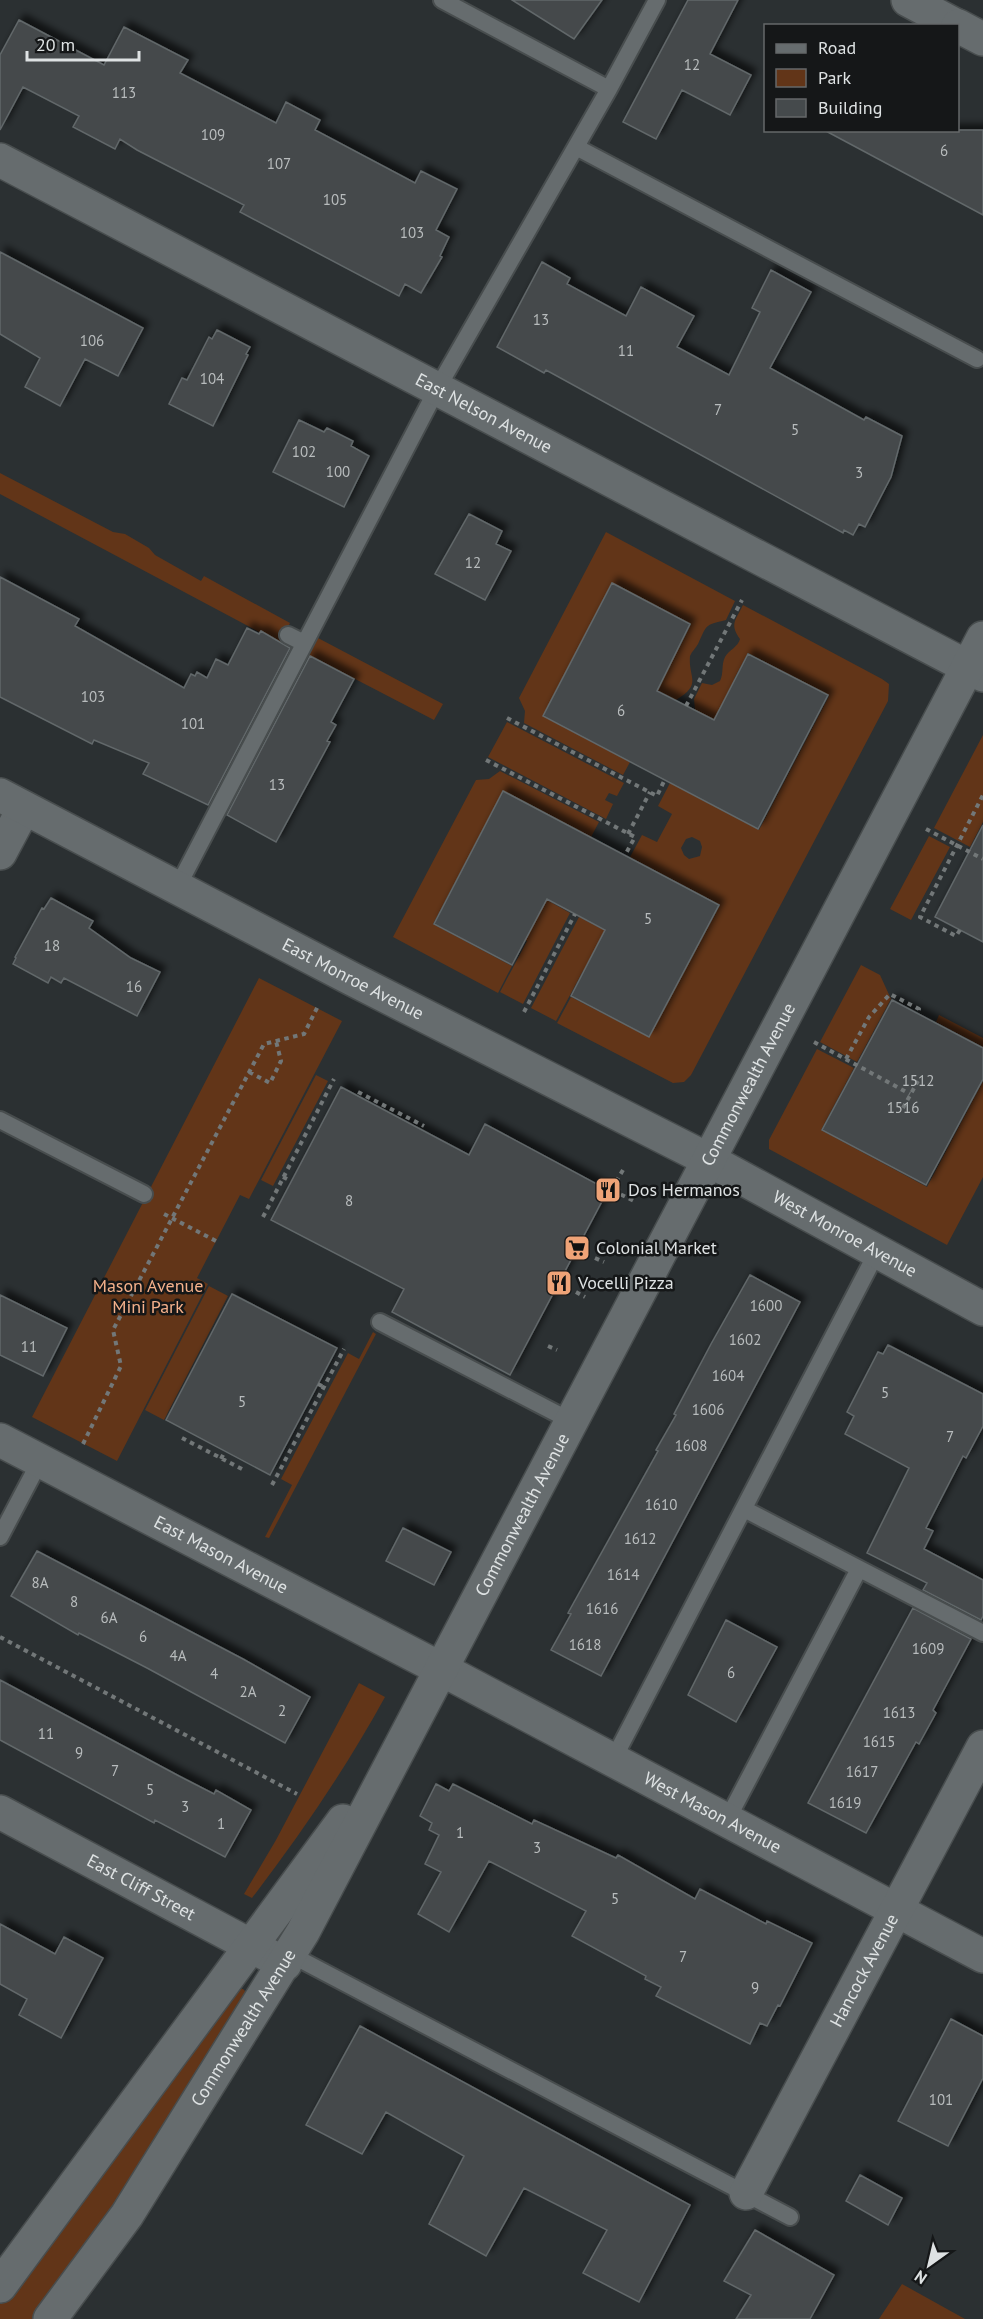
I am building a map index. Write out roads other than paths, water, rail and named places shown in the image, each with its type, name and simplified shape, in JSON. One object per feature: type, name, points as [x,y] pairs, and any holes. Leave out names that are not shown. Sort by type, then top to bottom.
[{"type":"street","points":[[908,0],[953,24]]},
{"type":"street","points":[[959,27],[983,39]]},
{"type":"street","name":"East Nelson Avenue","points":[[0,160],[975,670]]},
{"type":"street","name":"Commonwealth Avenue","points":[[50,2319],[127,2215],[285,1964],[414,1722],[707,1159],[975,670],[983,638]]},
{"type":"street","points":[[0,853],[12,801]]},
{"type":"street","name":"East Monroe Avenue","points":[[12,801],[707,1159]]},
{"type":"street","name":"West Monroe Avenue","points":[[707,1159],[983,1309]]},
{"type":"street","name":"East Mason Avenue","points":[[0,1440],[441,1669]]},
{"type":"street","name":"West Mason Avenue","points":[[441,1669],[983,1956]]},
{"type":"street","name":"Commonwealth Avenue","points":[[0,2286],[252,1946],[414,1722]]},
{"type":"street","name":"Hancock Avenue","points":[[746,2193],[983,1747]]},
{"type":"street","name":"East Cliff Street","points":[[0,1812],[285,1964]]},
{"type":"lane","points":[[442,0],[609,89]]},
{"type":"lane","points":[[177,888],[436,388],[576,147],[657,0]]},
{"type":"lane","points":[[576,147],[977,359]]},
{"type":"lane","points":[[288,635],[304,643]]},
{"type":"lane","points":[[0,1120],[144,1194]]},
{"type":"lane","points":[[613,1760],[877,1252]]},
{"type":"lane","points":[[380,1322],[571,1421]]},
{"type":"lane","points":[[0,1537],[40,1461]]},
{"type":"lane","points":[[744,1509],[983,1634]]},
{"type":"lane","points":[[727,1820],[859,1569]]},
{"type":"lane","points":[[285,1964],[296,1959],[302,1960],[790,2217]]},
{"type":"place","name":"Dos Hermanos","points":[[608,1190]]},
{"type":"place","name":"Colonial Market","points":[[577,1248]]},
{"type":"place","name":"Vocelli Pizza","points":[[559,1283]]},
{"type":"park label","name":"Mason Avenue Mini Park","points":[[148,1296]]}]
